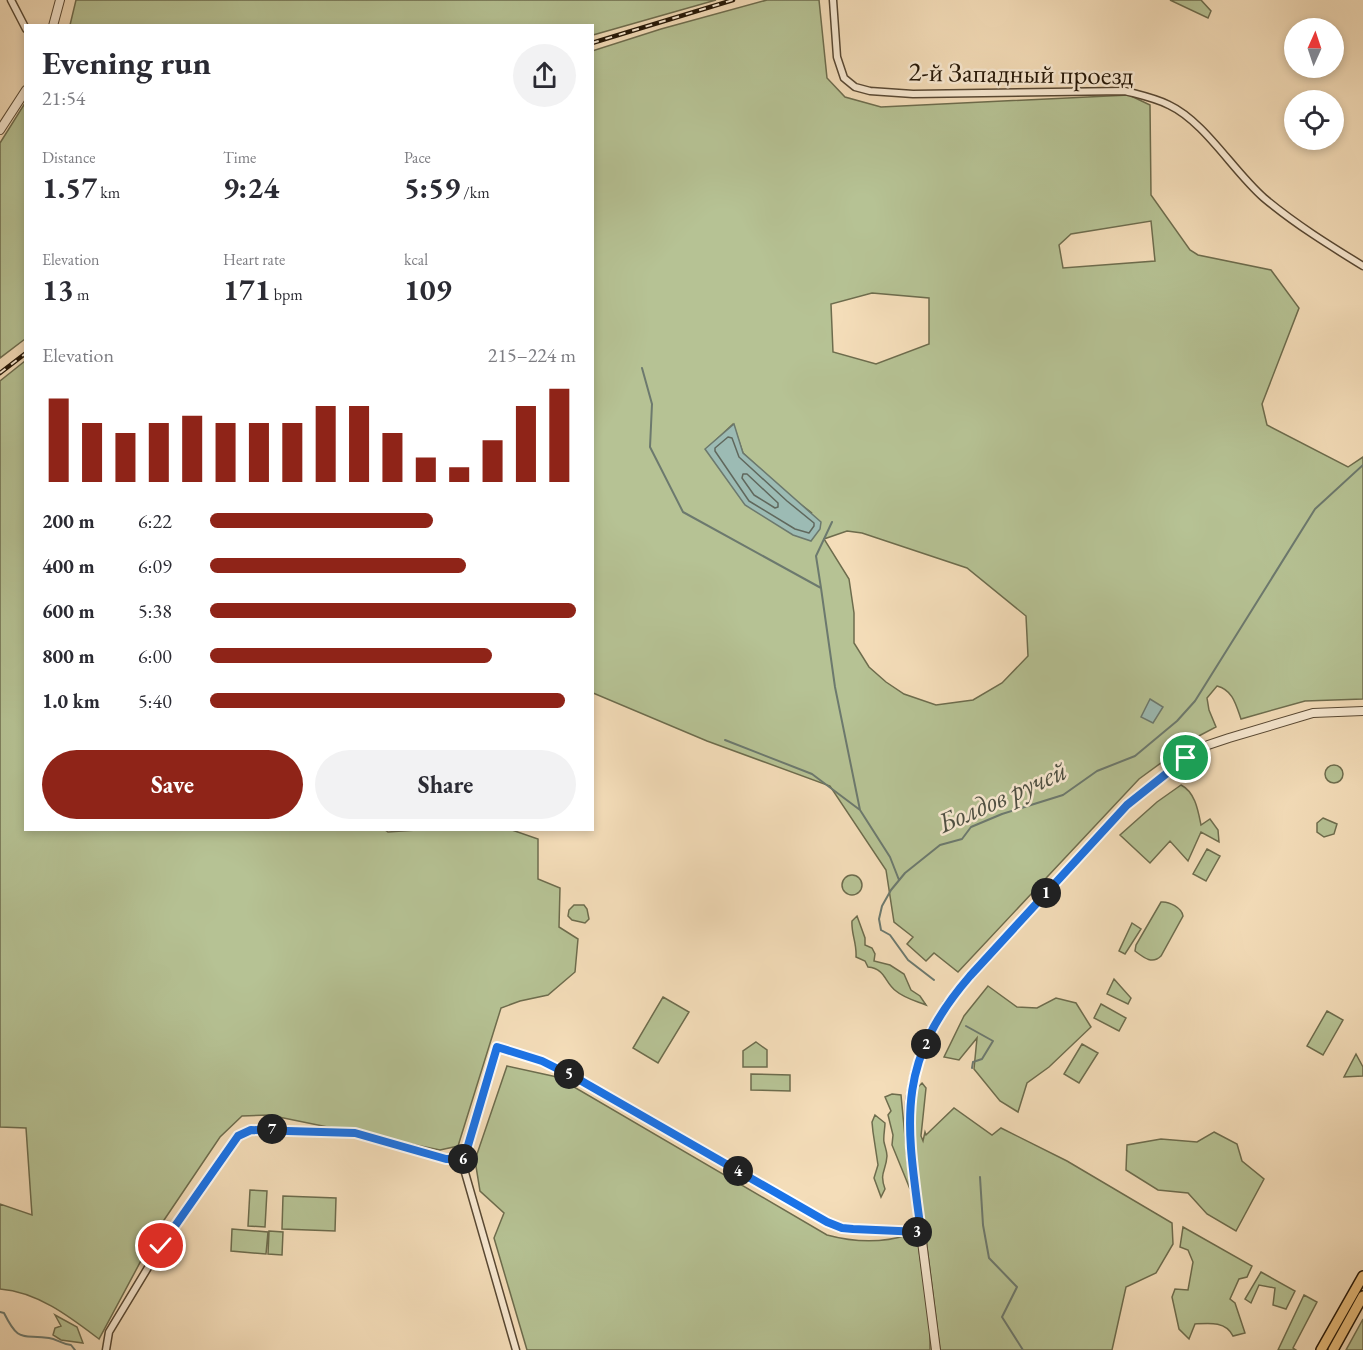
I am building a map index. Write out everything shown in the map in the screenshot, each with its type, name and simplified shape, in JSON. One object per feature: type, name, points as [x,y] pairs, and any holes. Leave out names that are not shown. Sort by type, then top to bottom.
[{"type":"main road","points":[[1321,1350],[1363,1276]]},
{"type":"main road","points":[[1333,1350],[1363,1296]]},
{"type":"street","points":[[11,0],[24,25]]},
{"type":"street","points":[[54,24],[60,0]]},
{"type":"street","name":"2-й Западный проезд","points":[[833,0],[837,57],[844,78],[855,87],[870,91],[913,94],[1125,90],[1151,98],[1170,105],[1190,118],[1262,196],[1279,210],[1363,266]]},
{"type":"street","points":[[0,130],[3,117],[24,92]]},
{"type":"street","points":[[936,1350],[910,1145],[910,1100],[915,1073],[930,1032],[956,992],[1127,805],[1186,758],[1229,738],[1313,713],[1363,711]]},
{"type":"street","points":[[516,1350],[464,1169],[464,1159],[497,1047],[542,1061],[578,1079],[827,1222],[842,1228],[921,1232]]},
{"type":"street","points":[[106,1350],[109,1332],[161,1246],[238,1136],[251,1130],[266,1129],[355,1133],[446,1159],[464,1159]]},
{"type":"green space","points":[[76,0],[716,0],[594,35],[594,24],[70,24]]},
{"type":"green space","points":[[767,0],[819,0],[827,78],[845,97],[881,107],[1129,95],[1150,105],[1151,195],[1190,250],[1198,255],[1271,270],[1299,308],[1262,404],[1267,425],[1348,467],[1363,457],[1363,699],[1305,701],[1241,719],[1230,695],[1217,686],[1207,698],[1216,727],[1195,738],[1139,779],[958,972],[934,953],[926,961],[907,944],[913,937],[894,922],[886,870],[830,786],[707,741],[594,693],[594,50]],"holes":[[[1151,221],[1155,261],[1063,268],[1059,245],[1071,234]],[[872,293],[929,298],[929,344],[876,364],[833,352],[831,304]],[[733,424],[743,453],[812,513],[706,449]],[[847,531],[862,533],[967,568],[1026,616],[1028,656],[1002,683],[973,700],[936,705],[904,694],[886,682],[869,667],[854,643],[854,613],[849,579],[824,539]]]},
{"type":"green space","points":[[1170,0],[1201,0],[1211,11],[1208,18]]},
{"type":"green space","points":[[24,105],[24,340],[0,358],[0,143]]},
{"type":"green space","points":[[24,362],[24,831],[515,831],[538,839],[538,879],[560,888],[559,927],[578,939],[575,972],[548,995],[501,1008],[458,1146],[440,1150],[269,1115],[242,1116],[220,1137],[158,1229],[99,1339],[65,1314],[40,1300],[0,1289],[0,1204],[32,1215],[26,1128],[0,1127],[0,381]]},
{"type":"green space","points":[[1334,765],[1340,768],[1343,774],[1340,780],[1334,783],[1328,780],[1325,774],[1328,768]]},
{"type":"green space","points":[[1181,785],[1193,797],[1201,825],[1210,819],[1218,830],[1219,842],[1201,832],[1188,861],[1170,841],[1150,863],[1120,835],[1157,802]]},
{"type":"green space","points":[[1323,818],[1337,824],[1334,834],[1324,837],[1317,832],[1317,823]]},
{"type":"green space","points":[[1207,849],[1220,856],[1206,881],[1193,874]]},
{"type":"green space","points":[[852,875],[859,878],[862,885],[859,892],[852,895],[845,892],[842,885],[845,878]]},
{"type":"green space","points":[[1161,902],[1175,906],[1183,916],[1161,956],[1151,960],[1135,951],[1136,945]]},
{"type":"green space","points":[[574,905],[584,905],[587,909],[589,919],[585,923],[572,920],[568,916],[569,910]]},
{"type":"green space","points":[[857,916],[865,938],[865,945],[872,948],[875,954],[874,961],[890,965],[904,974],[911,990],[920,996],[926,1005],[899,993],[882,973],[868,967],[865,961],[856,957],[852,921]]},
{"type":"green space","points":[[1132,923],[1141,929],[1125,954],[1119,951]]},
{"type":"green space","points":[[1114,979],[1131,998],[1128,1004],[1107,994]]},
{"type":"green space","points":[[988,986],[1017,1007],[1037,1008],[1056,998],[1076,1003],[1091,1027],[1049,1067],[1027,1083],[1018,1112],[1000,1101],[974,1069],[977,1038],[959,1060],[944,1057],[964,1016]]},
{"type":"green space","points":[[663,997],[689,1012],[658,1063],[633,1048]]},
{"type":"green space","points":[[1101,1004],[1126,1018],[1119,1031],[1094,1018]]},
{"type":"green space","points":[[1327,1011],[1343,1020],[1323,1055],[1307,1046]]},
{"type":"green space","points":[[756,1042],[767,1050],[767,1067],[743,1067],[743,1051]]},
{"type":"green space","points":[[1082,1044],[1098,1053],[1079,1083],[1064,1074]]},
{"type":"green space","points":[[1356,1054],[1363,1067],[1363,1076],[1344,1077]]},
{"type":"green space","points":[[507,1066],[557,1077],[827,1235],[868,1241],[908,1235],[915,1238],[918,1243],[930,1326],[930,1350],[527,1350],[494,1238],[504,1213],[480,1191],[475,1160]]},
{"type":"green space","points":[[751,1074],[790,1075],[790,1091],[751,1090]]},
{"type":"green space","points":[[922,1083],[926,1088],[921,1136],[923,1141],[925,1132],[926,1135],[954,1108],[992,1135],[1001,1128],[1067,1161],[1172,1223],[1173,1244],[1156,1273],[1126,1287],[1112,1350],[940,1350],[913,1126],[917,1088]]},
{"type":"green space","points":[[892,1094],[901,1095],[910,1189],[892,1145],[893,1135],[888,1115],[891,1111],[885,1097]]},
{"type":"green space","points":[[875,1115],[885,1123],[884,1140],[887,1156],[883,1175],[885,1189],[881,1197],[874,1178],[878,1165],[872,1122]]},
{"type":"green space","points":[[1214,1132],[1237,1144],[1242,1161],[1264,1179],[1236,1231],[1207,1214],[1188,1193],[1158,1190],[1126,1170],[1127,1145],[1161,1139],[1197,1142]]},
{"type":"green space","points":[[250,1190],[267,1191],[265,1227],[248,1226]]},
{"type":"green space","points":[[283,1196],[336,1198],[335,1231],[282,1229]]},
{"type":"green space","points":[[1183,1227],[1252,1266],[1247,1277],[1239,1279],[1230,1299],[1235,1303],[1245,1333],[1233,1336],[1222,1325],[1195,1324],[1189,1339],[1179,1329],[1172,1297],[1175,1289],[1188,1290],[1193,1262],[1188,1250],[1180,1247]]},
{"type":"green space","points":[[232,1229],[268,1232],[266,1254],[231,1251]]},
{"type":"green space","points":[[269,1231],[283,1232],[282,1255],[268,1254]]},
{"type":"green space","points":[[1261,1272],[1295,1291],[1286,1309],[1273,1305],[1275,1288],[1259,1285],[1251,1303],[1245,1299]]},
{"type":"green space","points":[[1304,1295],[1317,1302],[1293,1348],[1296,1350],[1278,1350]]},
{"type":"green space","points":[[55,1315],[77,1327],[83,1343],[61,1340],[53,1335],[55,1328],[61,1326]]},
{"type":"green space","points":[[1363,1319],[1363,1350],[1346,1350]]},
{"type":"water","points":[[734,424],[743,453],[821,522],[820,529],[811,541],[793,535],[745,505],[705,449]]},
{"type":"water","points":[[1150,699],[1163,707],[1153,723],[1141,717]]},
{"type":"waterway","points":[[642,368],[652,404],[650,447],[683,512],[821,588],[835,687],[860,810]]},
{"type":"waterway","name":"Болдов ручей","points":[[934,980],[908,960],[890,935],[881,930],[879,919],[882,906],[905,873],[940,845],[962,839],[971,827],[1002,814],[1063,795],[1097,771],[1135,756],[1177,721],[1195,701],[1315,509],[1363,465]]},
{"type":"waterway","points":[[821,588],[816,556],[832,522]]},
{"type":"waterway","points":[[725,740],[812,774],[860,810],[890,857],[899,880]]},
{"type":"waterway","name":"Болдов ручей","points":[[966,1026],[993,1041],[982,1059],[973,1062],[972,1068]]},
{"type":"waterway","points":[[980,1177],[983,1225],[989,1258],[1017,1287],[1002,1317],[1023,1350]]},
{"type":"waterway","points":[[0,1312],[4,1313],[17,1333],[52,1339],[71,1345],[75,1350]]},
{"type":"railway","points":[[594,42],[733,0]]},
{"type":"railway","points":[[0,373],[24,355]]},
{"type":"route","points":[[161,1246],[238,1136],[251,1130],[355,1133],[446,1159],[464,1159],[497,1047],[542,1061],[578,1079],[827,1222],[842,1228],[921,1232],[911,1156],[909,1112],[915,1073],[930,1032],[947,1004],[970,976],[1127,805],[1186,758]]}]
